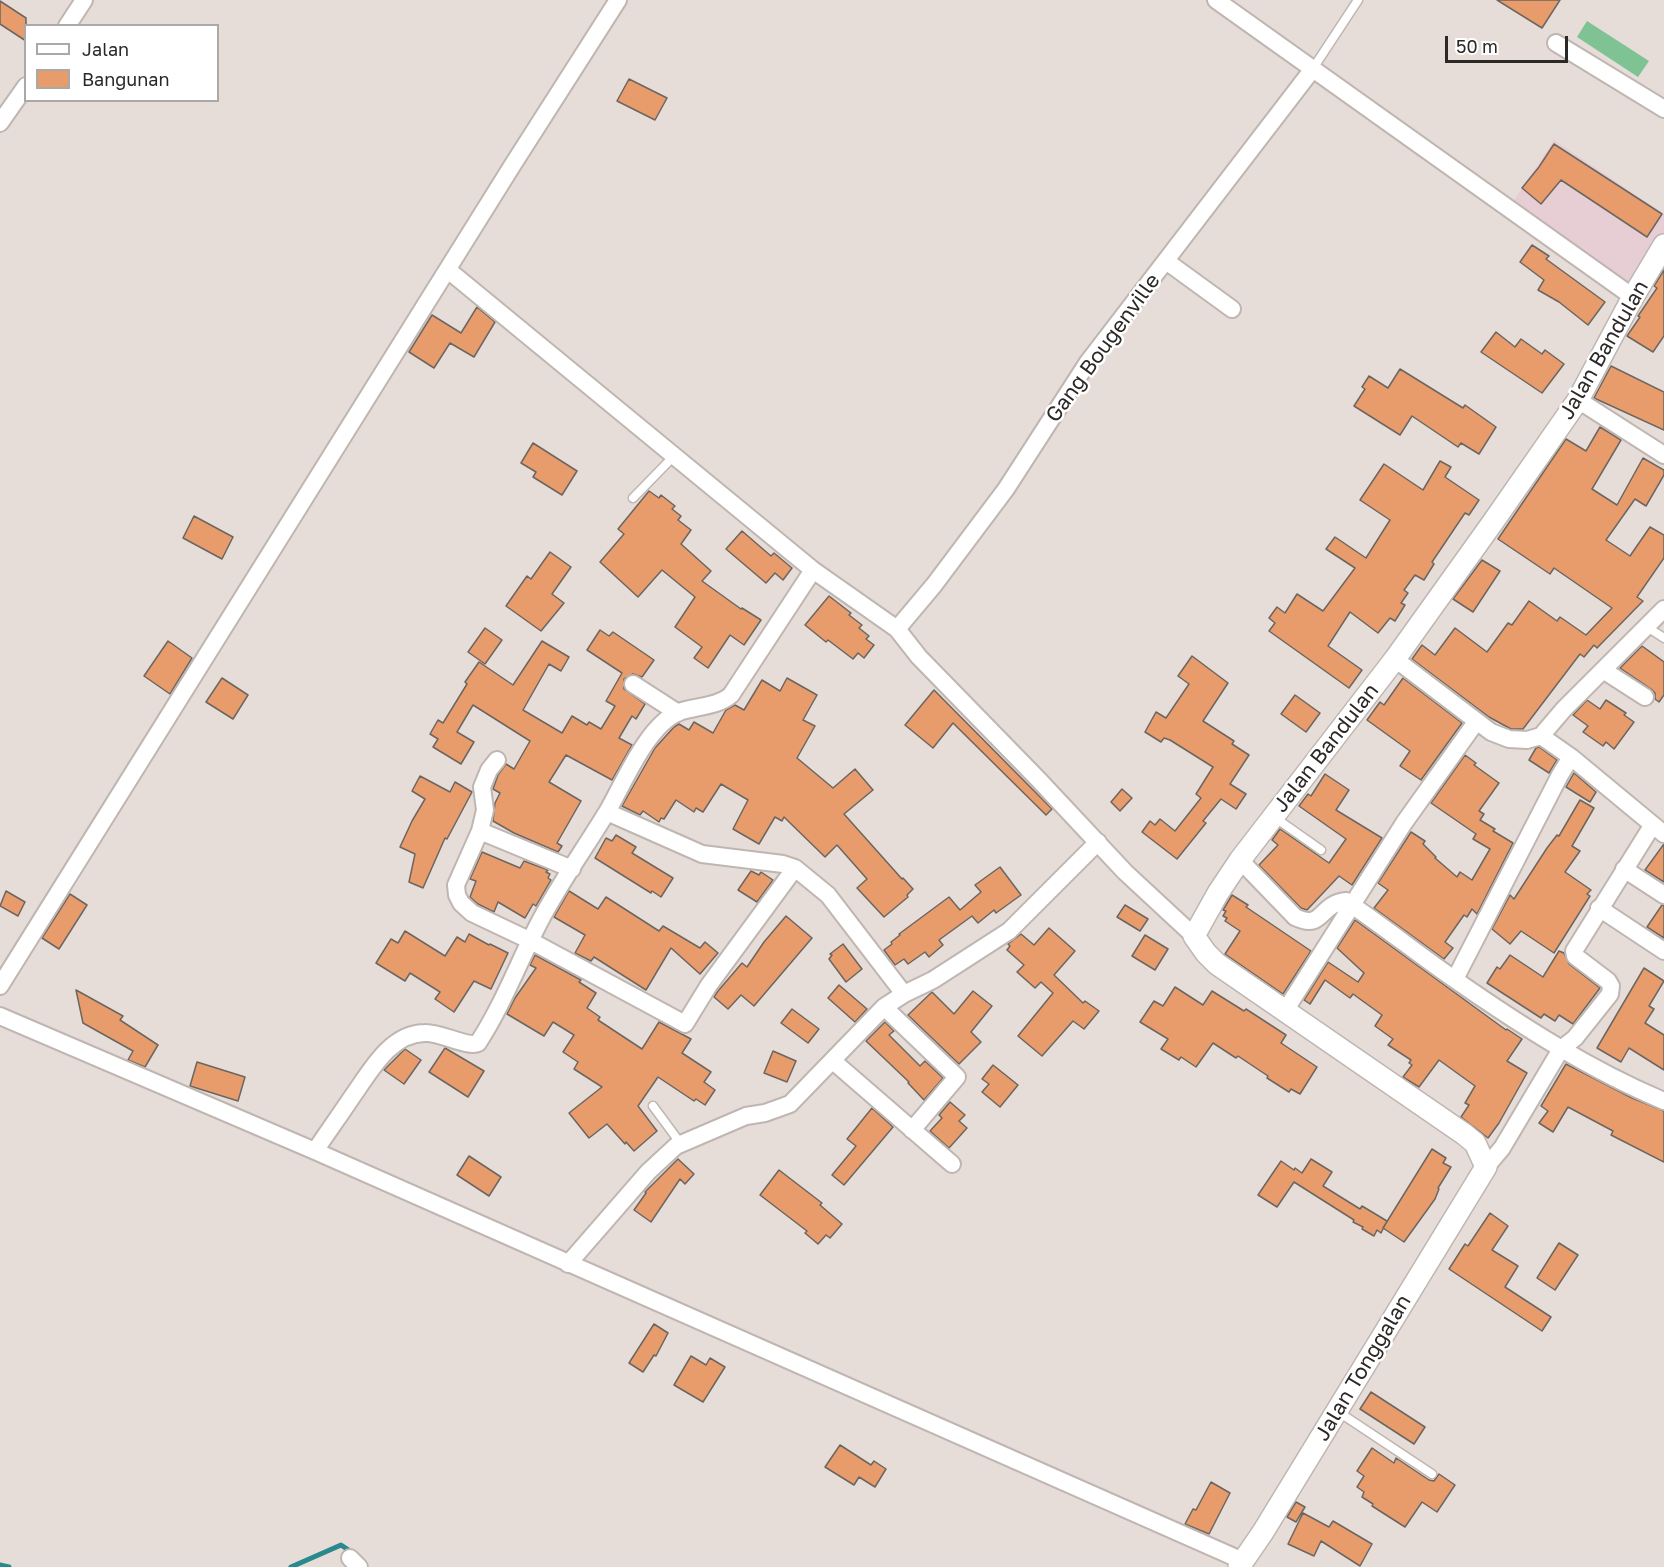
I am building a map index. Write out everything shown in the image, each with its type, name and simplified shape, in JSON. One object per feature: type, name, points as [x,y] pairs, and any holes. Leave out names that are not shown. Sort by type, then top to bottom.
[{"type":"street","points":[[68,24],[84,0]]},
{"type":"street","points":[[0,986],[618,0]]},
{"type":"street","points":[[1216,0],[1633,297]]},
{"type":"street","points":[[1556,42],[1664,109]]},
{"type":"street","name":"Gang Bougenville","points":[[897,629],[934,585],[1006,489],[1088,362],[1312,70]]},
{"type":"street","points":[[0,123],[24,89]]},
{"type":"street","name":"Jalan Bandulan","points":[[1194,936],[1240,860],[1395,659],[1578,400],[1633,297],[1664,245]]},
{"type":"street","points":[[1166,261],[1232,309]]},
{"type":"street","points":[[448,270],[813,570],[897,629],[919,657],[1125,872],[1194,936],[1206,954],[1217,964],[1464,1134],[1475,1143],[1486,1167],[1502,1148],[1561,1049],[1575,1038],[1608,998],[1611,986],[1605,978],[1574,954],[1574,951],[1624,869],[1658,830],[1541,736]]},
{"type":"street","points":[[1578,400],[1664,454]]},
{"type":"street","points":[[315,1151],[378,1060],[404,1037],[425,1033],[450,1037],[468,1045],[478,1043],[502,1002],[559,886],[608,812],[645,745],[663,723],[678,713],[724,701],[731,695],[813,570]]},
{"type":"street","points":[[1395,659],[1491,732],[1509,739],[1527,740],[1541,736],[1564,709],[1664,609]]},
{"type":"street","points":[[1603,670],[1645,697]]},
{"type":"street","points":[[633,684],[678,713]]},
{"type":"street","points":[[1286,1011],[1404,823],[1476,722]]},
{"type":"street","points":[[1455,979],[1560,774],[1571,758]]},
{"type":"street","points":[[497,760],[489,770],[482,787],[485,810],[480,831],[456,885],[461,903],[472,913],[531,940],[685,1024],[709,985],[795,868]]},
{"type":"street","points":[[608,812],[702,854],[783,864],[795,868],[828,895],[904,994]]},
{"type":"street","points":[[480,831],[572,869]]},
{"type":"street","points":[[568,1264],[648,1172],[676,1146],[746,1116],[765,1113],[790,1104],[884,1007],[933,980],[1009,931],[1098,843]]},
{"type":"street","points":[[1240,860],[1295,917],[1306,922],[1314,922],[1331,905],[1346,902],[1455,979],[1561,1049],[1642,1092],[1664,1101]]},
{"type":"street","points":[[1624,869],[1664,895]]},
{"type":"street","points":[[1599,908],[1664,951]]},
{"type":"street","points":[[884,1007],[957,1077],[912,1130]]},
{"type":"street","points":[[0,1016],[315,1151],[1241,1564]]},
{"type":"street","points":[[833,1061],[952,1164]]},
{"type":"street","name":"Jalan Tonggalan","points":[[1241,1564],[1263,1532],[1486,1167]]},
{"type":"lane","points":[[1312,70],[1358,0]]},
{"type":"lane","points":[[633,498],[674,456]]},
{"type":"lane","points":[[1647,627],[1664,638]]},
{"type":"lane","points":[[1273,816],[1321,850]]},
{"type":"lane","points":[[653,1106],[681,1144]]},
{"type":"lane","points":[[1337,1411],[1432,1474]]},
{"type":"shaded area","points":[[1554,140],[1664,214],[1664,245],[1633,297],[1508,209]]},
{"type":"green space","points":[[1587,21],[1649,61],[1638,77],[1577,37]]},
{"type":"building","points":[[1497,0],[1560,0],[1542,28]]},
{"type":"building","points":[[0,1],[26,18],[24,40],[0,24]]},
{"type":"building","points":[[629,79],[667,98],[655,120],[617,101]]},
{"type":"building","points":[[1554,144],[1662,214],[1647,237],[1561,180],[1541,204],[1522,188]]},
{"type":"building","points":[[1532,245],[1549,256],[1546,259],[1605,302],[1588,325],[1559,302],[1538,290],[1544,280],[1520,262]]},
{"type":"building","points":[[1664,270],[1664,336],[1653,352],[1627,336],[1657,288],[1654,286]]},
{"type":"building","points":[[477,307],[495,322],[474,357],[450,343],[434,368],[409,352],[432,315],[461,333]]},
{"type":"building","points":[[1496,332],[1515,347],[1521,339],[1542,354],[1545,350],[1564,364],[1542,393],[1481,352]]},
{"type":"building","points":[[1611,366],[1664,392],[1664,430],[1594,398]]},
{"type":"building","points":[[1400,369],[1463,408],[1465,405],[1496,427],[1479,454],[1461,443],[1458,447],[1412,416],[1400,435],[1354,406],[1365,389],[1362,387],[1369,376],[1388,388]]},
{"type":"building","points":[[1600,427],[1621,440],[1592,489],[1617,505],[1643,458],[1664,470],[1664,475],[1646,506],[1635,499],[1606,540],[1630,556],[1650,527],[1664,535],[1664,558],[1637,597],[1643,601],[1597,648],[1594,645],[1584,657],[1580,654],[1523,729],[1511,729],[1489,717],[1412,659],[1422,645],[1435,655],[1455,628],[1487,652],[1508,623],[1512,625],[1529,601],[1557,621],[1560,617],[1586,635],[1612,608],[1554,568],[1550,574],[1498,539],[1566,439],[1586,451]]},
{"type":"building","points":[[533,443],[577,471],[562,495],[533,477],[536,472],[521,463]]},
{"type":"building","points":[[1440,461],[1451,467],[1445,477],[1479,500],[1469,515],[1465,513],[1432,562],[1434,564],[1424,580],[1415,575],[1404,590],[1408,593],[1401,603],[1405,605],[1395,621],[1390,618],[1378,633],[1350,612],[1328,646],[1362,670],[1349,688],[1269,631],[1275,623],[1269,618],[1277,607],[1285,613],[1297,594],[1323,611],[1355,568],[1326,549],[1335,537],[1366,558],[1390,520],[1360,500],[1384,464],[1423,490]]},
{"type":"building","points":[[649,491],[659,498],[661,495],[675,506],[672,509],[681,516],[678,520],[691,530],[681,544],[711,571],[702,581],[741,609],[761,620],[744,645],[730,635],[708,668],[694,658],[702,647],[675,627],[695,597],[662,570],[638,597],[600,562],[624,534],[618,529]]},
{"type":"building","points":[[194,516],[233,537],[222,559],[183,538]]},
{"type":"building","points":[[742,531],[771,556],[774,553],[792,568],[783,580],[775,573],[766,583],[726,549]]},
{"type":"building","points":[[550,552],[571,567],[552,594],[564,603],[541,631],[506,606],[527,576],[531,579]]},
{"type":"building","points":[[1482,560],[1500,571],[1473,612],[1453,599]]},
{"type":"building","points":[[829,596],[851,613],[849,615],[862,625],[859,628],[869,636],[866,639],[874,645],[864,658],[858,653],[853,659],[805,625]]},
{"type":"building","points":[[485,628],[502,640],[485,664],[468,652]]},
{"type":"building","points":[[600,630],[609,636],[613,632],[654,660],[642,677],[633,674],[624,679],[624,689],[645,704],[636,719],[632,716],[619,738],[632,745],[612,780],[566,755],[549,782],[581,801],[557,843],[562,846],[558,852],[493,821],[495,803],[500,793],[493,789],[498,775],[506,764],[514,769],[530,741],[473,705],[457,732],[474,742],[461,764],[433,747],[438,739],[430,734],[438,720],[443,723],[467,684],[465,682],[479,662],[513,685],[542,641],[569,657],[561,671],[549,664],[523,710],[562,733],[572,716],[587,725],[589,722],[601,729],[615,706],[606,701],[622,673],[587,650]]},
{"type":"building","points":[[168,641],[192,658],[170,694],[144,676]]},
{"type":"building","points":[[1642,646],[1664,662],[1664,695],[1659,702],[1655,699],[1655,693],[1651,689],[1620,668]]},
{"type":"building","points":[[1192,656],[1228,683],[1203,721],[1234,741],[1232,744],[1249,755],[1230,784],[1246,794],[1236,809],[1221,799],[1203,821],[1206,823],[1177,859],[1142,832],[1150,821],[1155,825],[1160,819],[1175,831],[1201,798],[1196,794],[1213,767],[1170,740],[1164,738],[1161,742],[1145,732],[1156,712],[1166,718],[1189,684],[1178,676]]},
{"type":"building","points":[[222,678],[248,695],[233,719],[206,702]]},
{"type":"building","points":[[787,678],[817,695],[803,720],[815,726],[797,758],[833,788],[855,769],[873,790],[844,814],[913,889],[907,895],[908,897],[884,917],[857,888],[867,879],[837,845],[825,857],[784,817],[782,821],[775,817],[759,844],[733,829],[748,800],[721,784],[703,812],[696,808],[694,812],[676,800],[664,819],[661,818],[659,822],[643,811],[640,815],[622,806],[655,748],[674,727],[679,724],[689,730],[694,722],[713,733],[726,710],[735,705],[744,710],[762,680],[780,691]]},
{"type":"building","points":[[1403,678],[1462,723],[1421,780],[1400,766],[1410,751],[1367,720],[1380,702],[1384,705]]},
{"type":"building","points":[[934,690],[1052,809],[1046,815],[953,723],[933,748],[905,725]]},
{"type":"building","points":[[1295,695],[1320,713],[1306,732],[1281,714]]},
{"type":"building","points":[[1587,700],[1600,709],[1606,700],[1626,713],[1624,715],[1634,722],[1614,749],[1606,742],[1603,746],[1583,732],[1588,726],[1573,715]]},
{"type":"building","points":[[1539,747],[1557,760],[1549,773],[1529,760]]},
{"type":"building","points":[[1465,755],[1476,763],[1474,765],[1499,783],[1479,811],[1484,814],[1480,820],[1513,843],[1477,914],[1472,909],[1467,917],[1464,915],[1445,942],[1453,948],[1444,959],[1374,908],[1388,890],[1378,883],[1411,832],[1425,841],[1423,844],[1435,858],[1457,877],[1460,872],[1472,880],[1490,849],[1473,839],[1476,834],[1431,803]]},
{"type":"building","points":[[1574,773],[1596,792],[1590,802],[1566,787]]},
{"type":"building","points":[[1325,774],[1349,790],[1336,810],[1382,838],[1352,885],[1339,876],[1307,910],[1301,908],[1259,865],[1278,845],[1272,840],[1280,829],[1329,863],[1346,839],[1299,806],[1308,794],[1311,796]]},
{"type":"building","points":[[420,776],[450,792],[455,782],[472,792],[447,839],[445,838],[423,888],[409,882],[415,854],[400,847],[425,799],[412,791]]},
{"type":"building","points":[[1122,789],[1132,798],[1120,811],[1111,802]]},
{"type":"building","points":[[1580,800],[1594,808],[1572,846],[1580,851],[1565,872],[1591,890],[1587,894],[1590,896],[1554,953],[1521,931],[1510,944],[1492,929],[1510,895],[1514,899],[1547,848],[1557,835],[1559,836]]},
{"type":"building","points":[[616,835],[636,847],[632,853],[673,878],[661,897],[595,858],[606,838],[612,841]]},
{"type":"building","points":[[1664,844],[1664,882],[1645,870]]},
{"type":"building","points":[[482,852],[520,868],[524,861],[548,870],[546,872],[550,874],[548,878],[551,880],[536,906],[533,904],[525,918],[498,902],[494,912],[470,897],[476,881],[470,879]]},
{"type":"building","points":[[1000,867],[1021,895],[996,913],[994,910],[978,923],[972,916],[939,940],[943,945],[929,957],[925,952],[908,964],[904,959],[895,965],[884,950],[899,934],[949,897],[960,910],[981,892],[975,885]]},
{"type":"building","points":[[751,871],[759,875],[761,872],[773,880],[757,902],[738,890]]},
{"type":"building","points":[[6,891],[25,902],[18,916],[0,906]]},
{"type":"building","points":[[569,891],[598,909],[606,897],[659,931],[663,926],[700,948],[705,942],[718,953],[700,974],[671,948],[646,990],[594,957],[591,961],[575,953],[585,935],[554,917]]},
{"type":"building","points":[[70,894],[87,905],[59,949],[42,938]]},
{"type":"building","points":[[1232,895],[1311,951],[1283,994],[1225,954],[1240,931],[1225,921],[1227,918],[1223,916],[1226,911],[1223,910]]},
{"type":"building","points":[[1125,905],[1148,919],[1140,931],[1117,917]]},
{"type":"building","points":[[1664,905],[1664,938],[1647,927]]},
{"type":"building","points":[[786,916],[812,938],[754,1006],[741,995],[728,1009],[714,997],[742,963],[747,967]]},
{"type":"building","points":[[1355,920],[1506,1030],[1522,1039],[1507,1061],[1527,1073],[1488,1138],[1461,1117],[1469,1105],[1465,1103],[1475,1086],[1439,1060],[1419,1087],[1403,1077],[1412,1065],[1409,1063],[1411,1060],[1388,1045],[1393,1039],[1375,1026],[1382,1015],[1353,994],[1350,998],[1325,980],[1310,1004],[1304,1000],[1328,962],[1358,982],[1364,973],[1337,948]]},
{"type":"building","points":[[1049,928],[1075,951],[1054,975],[1083,1003],[1085,1001],[1099,1011],[1084,1029],[1073,1021],[1042,1056],[1018,1036],[1053,993],[1041,982],[1035,988],[1017,972],[1024,965],[1007,950],[1010,946],[1008,944],[1021,934],[1034,945]]},
{"type":"building","points":[[405,931],[445,956],[457,937],[465,942],[469,934],[508,953],[491,989],[474,981],[454,1012],[435,999],[440,992],[410,973],[405,981],[376,963],[391,939],[398,943]]},
{"type":"building","points":[[1145,935],[1168,949],[1155,970],[1132,956]]},
{"type":"building","points":[[843,944],[862,969],[846,982],[829,959],[832,955],[830,954]]},
{"type":"building","points":[[1559,951],[1564,953],[1569,964],[1600,988],[1573,1024],[1559,1015],[1555,1021],[1544,1014],[1541,1018],[1487,983],[1497,967],[1500,969],[1510,955],[1543,977]]},
{"type":"building","points":[[535,955],[581,980],[579,982],[596,993],[587,1008],[600,1017],[598,1020],[642,1049],[659,1022],[691,1039],[682,1053],[711,1072],[704,1082],[715,1090],[705,1105],[696,1099],[694,1101],[658,1077],[638,1106],[657,1131],[634,1151],[607,1124],[589,1138],[569,1113],[602,1087],[574,1069],[578,1062],[563,1052],[574,1035],[553,1022],[544,1036],[507,1014],[536,968],[530,965]]},
{"type":"building","points":[[1644,968],[1664,981],[1649,1006],[1654,1009],[1645,1023],[1664,1035],[1664,1070],[1629,1048],[1621,1062],[1597,1048]]},
{"type":"building","points":[[839,985],[867,1009],[855,1022],[828,998]]},
{"type":"building","points":[[1175,987],[1203,1005],[1212,991],[1244,1011],[1246,1009],[1286,1035],[1281,1043],[1317,1067],[1300,1094],[1291,1089],[1289,1092],[1238,1056],[1236,1058],[1213,1043],[1196,1067],[1181,1057],[1179,1060],[1161,1049],[1168,1039],[1140,1022],[1154,1001],[1163,1006]]},
{"type":"building","points":[[76,990],[123,1016],[120,1020],[158,1045],[145,1067],[128,1060],[133,1051],[83,1023]]},
{"type":"building","points":[[973,991],[992,1006],[971,1032],[981,1042],[959,1064],[908,1015],[932,992],[954,1014]]},
{"type":"building","points":[[792,1009],[819,1029],[808,1043],[781,1023]]},
{"type":"building","points":[[885,1022],[894,1031],[889,1035],[920,1066],[925,1061],[943,1078],[924,1100],[909,1082],[866,1041]]},
{"type":"building","points":[[445,1048],[484,1071],[468,1097],[429,1072]]},
{"type":"building","points":[[405,1049],[421,1060],[404,1084],[384,1070]]},
{"type":"building","points":[[773,1051],[796,1061],[787,1082],[764,1073]]},
{"type":"building","points":[[197,1062],[245,1077],[238,1101],[190,1086]]},
{"type":"building","points":[[1566,1064],[1632,1098],[1664,1111],[1664,1162],[1611,1135],[1613,1131],[1568,1107],[1553,1132],[1539,1123],[1548,1111],[1541,1106]]},
{"type":"building","points":[[993,1065],[1018,1085],[1000,1107],[982,1092],[989,1084],[982,1079]]},
{"type":"building","points":[[950,1102],[965,1115],[959,1121],[967,1128],[949,1148],[930,1131],[942,1118],[939,1115]]},
{"type":"building","points":[[872,1108],[893,1127],[844,1185],[832,1175],[856,1146],[847,1139]]},
{"type":"building","points":[[1432,1149],[1446,1158],[1443,1163],[1451,1167],[1438,1188],[1435,1199],[1404,1242],[1383,1228]]},
{"type":"building","points":[[469,1156],[501,1177],[489,1196],[457,1175]]},
{"type":"building","points":[[678,1159],[694,1174],[685,1184],[680,1179],[651,1222],[634,1210],[645,1192]]},
{"type":"building","points":[[1311,1159],[1332,1172],[1323,1186],[1360,1209],[1362,1206],[1387,1221],[1381,1233],[1377,1230],[1374,1236],[1362,1229],[1363,1227],[1353,1222],[1354,1220],[1294,1182],[1277,1207],[1258,1195],[1281,1161],[1302,1173]]},
{"type":"building","points":[[779,1170],[822,1203],[820,1205],[842,1224],[830,1238],[826,1235],[818,1244],[805,1233],[807,1231],[760,1195]]},
{"type":"building","points":[[1490,1213],[1508,1226],[1492,1250],[1518,1266],[1505,1287],[1551,1317],[1542,1331],[1449,1269],[1465,1244],[1468,1246]]},
{"type":"building","points":[[1559,1243],[1578,1255],[1555,1290],[1537,1278]]},
{"type":"building","points":[[654,1324],[668,1333],[656,1356],[654,1355],[643,1372],[629,1363]]},
{"type":"building","points":[[691,1356],[706,1365],[710,1358],[725,1367],[703,1402],[674,1385]]},
{"type":"building","points":[[1371,1392],[1425,1427],[1414,1444],[1360,1409]]},
{"type":"building","points":[[840,1445],[871,1465],[874,1461],[886,1469],[875,1487],[859,1477],[854,1485],[825,1467]]},
{"type":"building","points":[[1372,1448],[1394,1463],[1396,1458],[1429,1480],[1434,1481],[1439,1474],[1455,1485],[1437,1512],[1422,1502],[1405,1527],[1362,1497],[1364,1492],[1357,1487],[1364,1476],[1357,1471]]},
{"type":"building","points":[[1211,1482],[1230,1493],[1209,1534],[1185,1524],[1193,1509],[1196,1510]]},
{"type":"building","points":[[1296,1502],[1305,1507],[1296,1522],[1287,1517]]},
{"type":"building","points":[[1303,1513],[1329,1527],[1333,1521],[1372,1544],[1360,1566],[1321,1541],[1314,1556],[1288,1544]]},
{"type":"waterway","points":[[291,1567],[341,1545],[353,1553]]},
{"type":"waterway","points":[[0,1565],[9,1567]]}]
